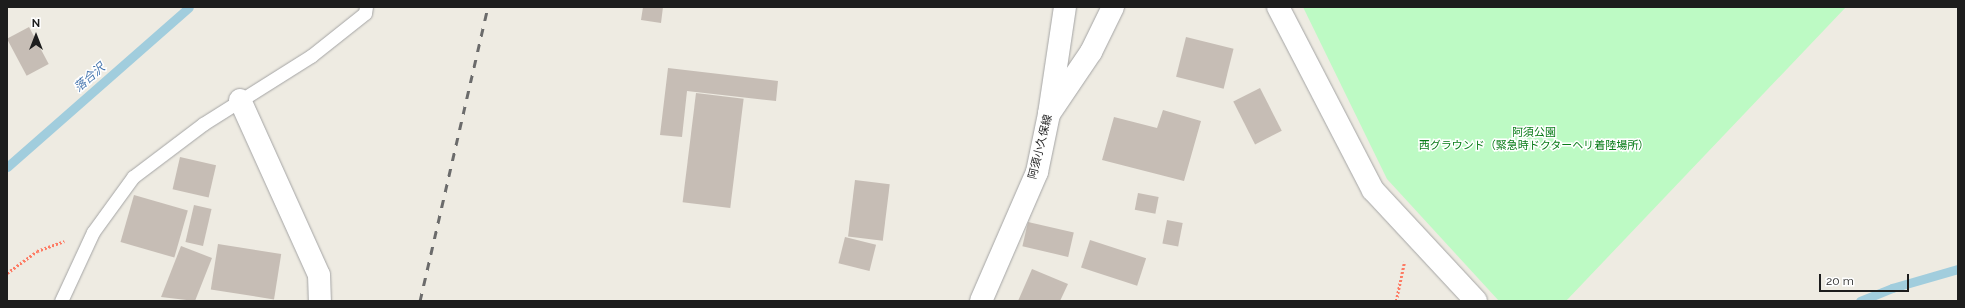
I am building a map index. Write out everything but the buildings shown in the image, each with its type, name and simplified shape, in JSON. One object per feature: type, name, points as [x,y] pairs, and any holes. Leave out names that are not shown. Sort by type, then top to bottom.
[{"type":"street","name":"阿須小久保線","points":[[981,301],[1037,172],[1049,114],[1065,7]]},
{"type":"street","points":[[1049,114],[1091,52],[1113,7]]},
{"type":"street","points":[[1278,7],[1373,190],[1476,301]]},
{"type":"street","points":[[240,100],[319,275],[320,301]]},
{"type":"lane","points":[[61,301],[93,232],[133,177],[240,100],[311,56],[365,13],[366,7]]},
{"type":"path","points":[[7,273],[37,251],[93,232]]},
{"type":"path","points":[[1396,301],[1414,234]]},
{"type":"green space","name":"阿須公園 西グラウンド（緊急時ドクターヘリ着陸場所）","points":[[1303,7],[1846,7],[1566,301],[1499,301],[1387,179]]},
{"type":"waterway","name":"落合沢","points":[[7,167],[189,7]]},
{"type":"waterway","points":[[1860,301],[1892,288],[1958,269]]},
{"type":"railway","points":[[420,301],[488,7]]}]
